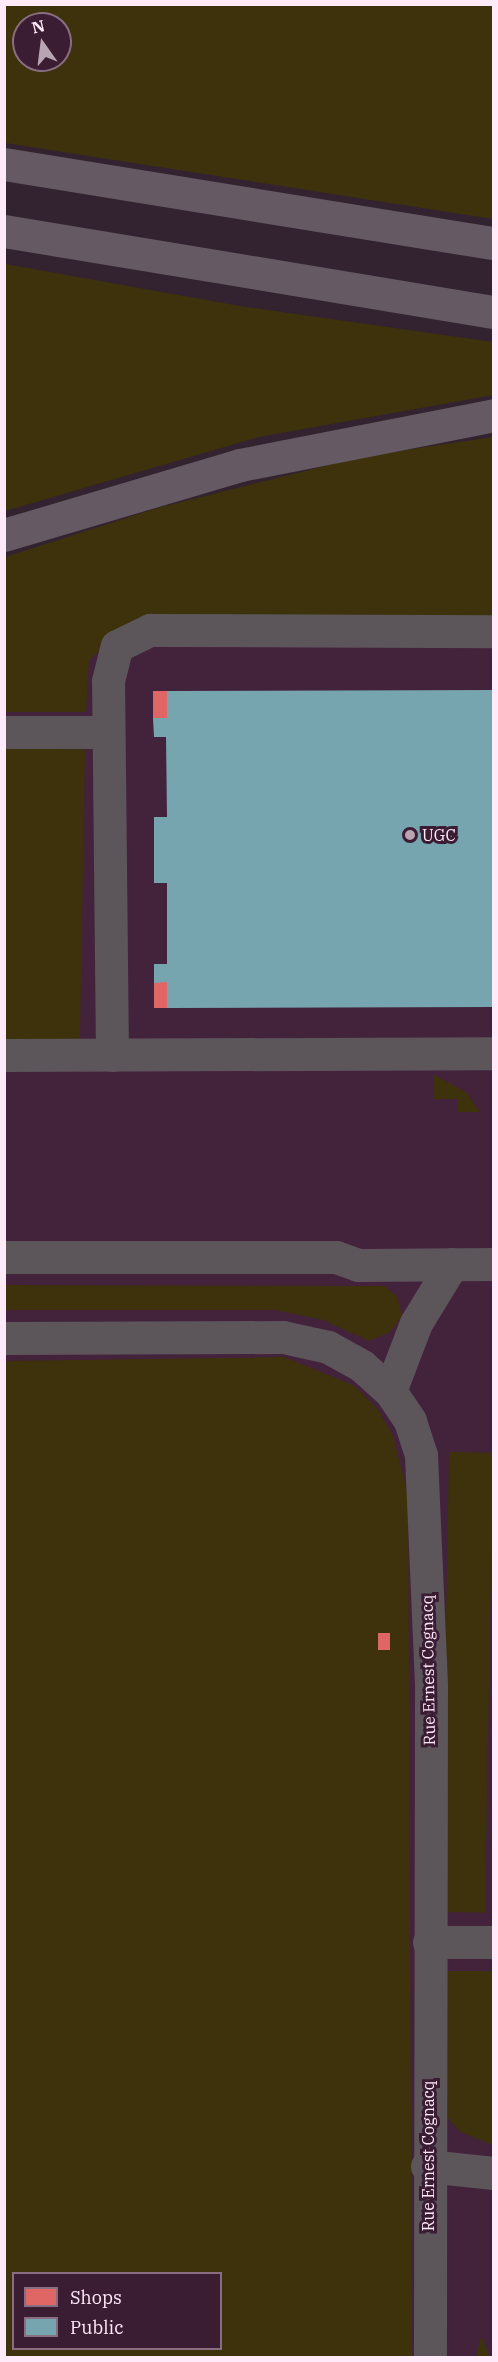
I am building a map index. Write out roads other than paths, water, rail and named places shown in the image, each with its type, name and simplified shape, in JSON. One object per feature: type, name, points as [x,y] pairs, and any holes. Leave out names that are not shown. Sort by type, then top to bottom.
[{"type":"highway","points":[[4,164],[494,243]]},
{"type":"highway","points":[[4,231],[494,312]]},
{"type":"highway","points":[[4,535],[240,465],[494,414]]},
{"type":"street","points":[[112,1055],[108,681],[117,646],[150,630],[494,631]]},
{"type":"street","points":[[4,732],[108,732]]},
{"type":"street","points":[[4,1055],[494,1053]]},
{"type":"street","points":[[4,1257],[336,1257],[358,1266],[494,1264]]},
{"type":"street","points":[[390,1391],[416,1323],[452,1264]]},
{"type":"street","name":"Rue Ernest Cognacq","points":[[4,1338],[283,1336],[328,1347],[363,1366],[390,1391],[410,1421],[421,1455],[431,1688],[428,2166],[430,2358]]},
{"type":"street","points":[[429,1942],[494,1942]]},
{"type":"street","points":[[428,2166],[494,2174]]},
{"type":"place","name":"UGC","points":[[410,835]]}]
